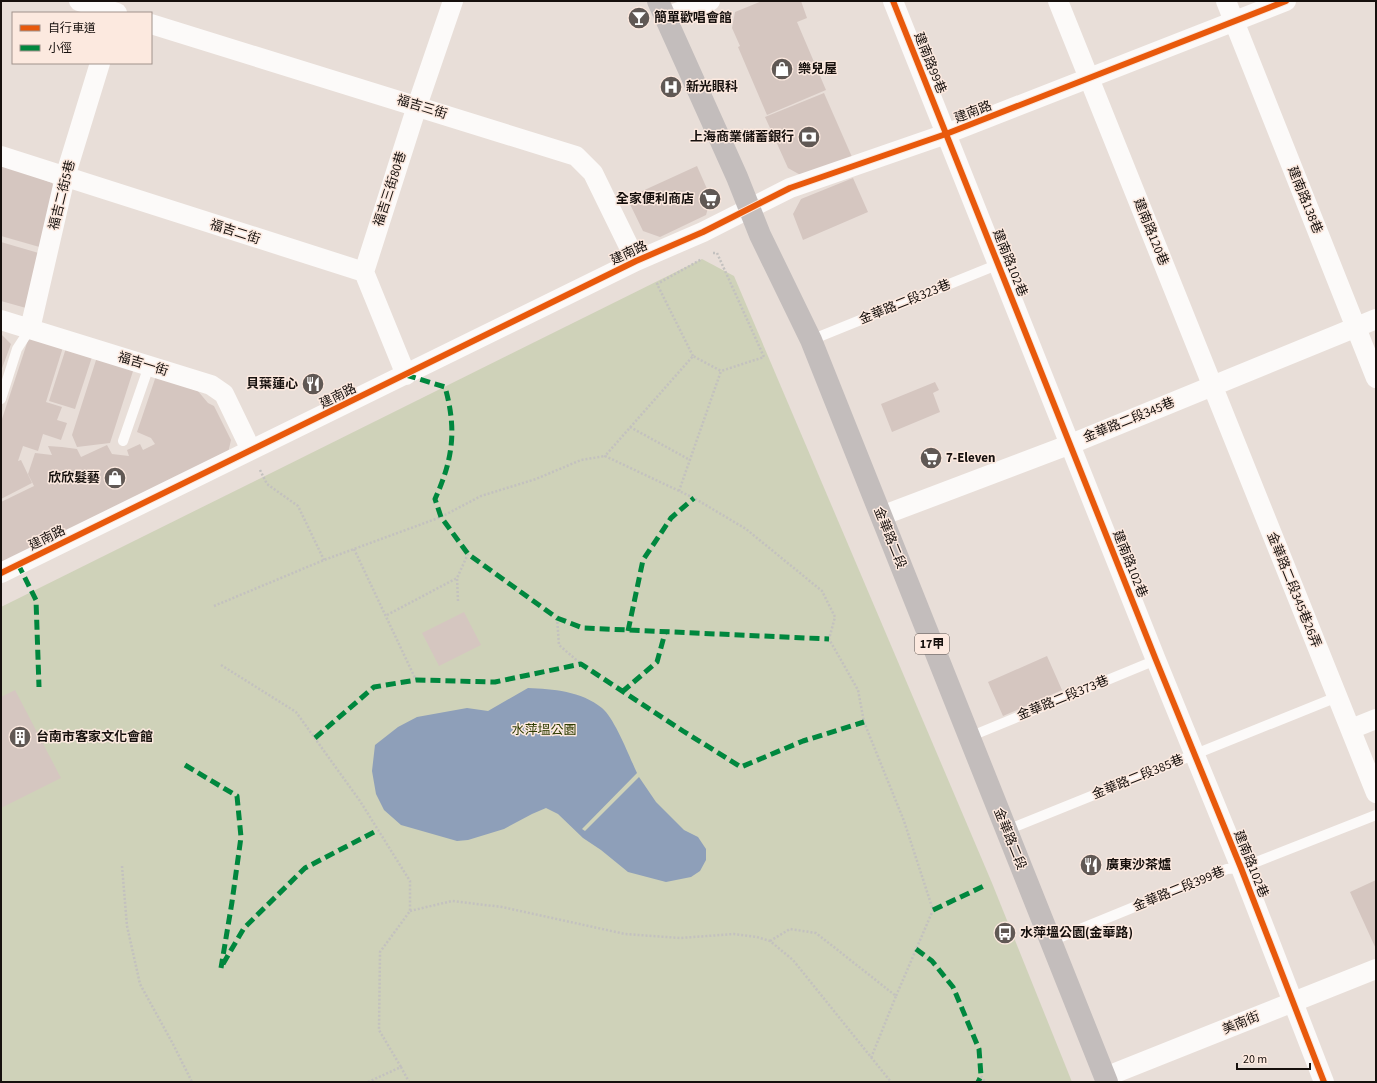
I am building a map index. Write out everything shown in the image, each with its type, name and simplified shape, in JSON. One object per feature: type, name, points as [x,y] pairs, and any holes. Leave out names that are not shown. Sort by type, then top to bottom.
[{"type":"main road","name":"金華路二段","points":[[662,9],[750,209],[811,340],[1106,1079]]},
{"type":"street","points":[[79,1],[116,10]]},
{"type":"street","name":"福吉三街80巷","points":[[364,272],[417,106],[454,1]]},
{"type":"street","points":[[662,9],[710,1]]},
{"type":"street","name":"建南路99巷","points":[[893,1],[946,134]]},
{"type":"street","name":"建南路120巷","points":[[1058,1],[1213,386]]},
{"type":"street","name":"建南路138巷","points":[[1226,1],[1376,378]]},
{"type":"street","name":"建南路","points":[[1,572],[406,375],[636,261],[750,209],[790,188],[946,134],[1286,1]]},
{"type":"street","name":"福吉三街","points":[[152,24],[576,156],[593,173],[636,261]]},
{"type":"street","name":"福吉二街5巷","points":[[30,329],[65,177],[100,64]]},
{"type":"street","name":"建南路102巷","points":[[946,134],[1156,660],[1241,868],[1294,1001],[1324,1082]]},
{"type":"street","name":"福吉二街","points":[[1,156],[364,272]]},
{"type":"street","points":[[364,272],[406,375]]},
{"type":"street","name":"金華路二段345巷","points":[[881,516],[1071,444],[1376,319]]},
{"type":"street","name":"福吉一街","points":[[1,320],[211,384],[224,394],[251,450]]},
{"type":"street","name":"金華路二段345巷26弄","points":[[1213,386],[1376,793]]},
{"type":"street","points":[[1351,730],[1376,719]]},
{"type":"street","name":"美南街","points":[[1106,1079],[1294,1001],[1376,969]]},
{"type":"lane","name":"金華路二段323巷","points":[[811,340],[999,264]]},
{"type":"lane","points":[[1,399],[17,349],[30,329]]},
{"type":"lane","points":[[123,441],[149,366]]},
{"type":"lane","name":"金華路二段373巷","points":[[969,737],[1156,660]]},
{"type":"lane","name":"金華路二段385巷","points":[[1007,830],[1337,696]]},
{"type":"lane","name":"金華路二段399巷","points":[[1051,941],[1227,869],[1241,868],[1376,815]]},
{"type":"path","points":[[713,253],[717,253],[764,357],[721,371],[693,356],[657,284],[713,253]]},
{"type":"path","points":[[605,456],[693,356]]},
{"type":"path","points":[[679,491],[721,371]]},
{"type":"path","points":[[630,428],[690,460]]},
{"type":"path","points":[[251,450],[267,484],[298,506],[324,560]]},
{"type":"path","points":[[214,606],[324,560],[441,517],[481,496],[536,479],[581,460],[605,456],[679,491],[746,529],[822,591],[835,617],[829,639],[858,690],[864,722],[904,821],[933,910],[871,1058]]},
{"type":"path","points":[[354,549],[387,615],[416,680]]},
{"type":"path","points":[[458,602],[457,578],[468,554]]},
{"type":"path","points":[[387,615],[457,578]]},
{"type":"path","points":[[557,618],[559,645],[581,664]]},
{"type":"path","points":[[221,665],[296,712],[360,801],[410,881],[410,911],[380,952],[379,1030],[409,1082]]},
{"type":"path","points":[[122,866],[127,926],[140,984],[192,1082]]},
{"type":"path","points":[[410,911],[452,901],[502,907],[625,934],[680,938],[734,934],[757,937],[770,942],[793,960],[891,1082]]},
{"type":"path","points":[[770,942],[790,929],[816,933],[896,996]]},
{"type":"path","points":[[368,1082],[401,1067]]},
{"type":"path","points":[[981,1076],[985,1082]]},
{"type":"green space","name":"水萍塭公園","points":[[702,259],[734,276],[992,883],[1072,1082],[1,1082],[1,607]]},
{"type":"water","points":[[528,688],[557,690],[576,694],[594,702],[602,708],[617,729],[637,773],[582,829],[585,831],[639,777],[656,802],[684,830],[698,837],[706,849],[706,860],[700,871],[691,877],[666,882],[628,872],[601,850],[583,838],[558,814],[546,808],[504,829],[468,840],[457,841],[401,825],[384,810],[376,794],[372,771],[375,745],[398,727],[417,717],[467,708],[488,711]]},
{"type":"building","name":"樂兒屋","points":[[762,1],[801,1],[807,18],[797,22],[826,90],[767,115],[738,47],[740,46],[732,28],[735,12]]},
{"type":"building","name":"上海商業儲蓄銀行","points":[[824,93],[852,157],[804,177],[788,168],[765,117]]},
{"type":"building","points":[[1,164],[52,183],[58,195],[43,248],[1,236]]},
{"type":"building","points":[[697,166],[711,198],[706,215],[660,237],[643,231],[627,198]]},
{"type":"building","points":[[853,178],[868,212],[803,240],[793,214],[801,199]]},
{"type":"building","points":[[1,242],[42,254],[26,308],[1,301]]},
{"type":"building","points":[[1,334],[11,344],[1,371]]},
{"type":"building","points":[[36,335],[64,344],[46,402],[62,407],[57,420],[67,423],[61,440],[43,434],[38,451],[23,446],[18,461],[21,460],[32,483],[1,499],[1,422],[28,340]]},
{"type":"building","points":[[67,345],[93,354],[75,409],[49,401]]},
{"type":"building","points":[[97,357],[134,368],[110,443],[77,447],[72,435]]},
{"type":"building","points":[[156,376],[197,390],[208,403],[214,406],[231,440],[227,457],[1,566],[1,502],[34,486],[28,474],[35,453],[52,455],[48,446],[62,447],[77,449],[81,457],[107,445],[112,454],[129,456],[127,450],[140,444],[143,450],[155,444],[151,438],[137,432]]},
{"type":"building","points":[[935,382],[939,390],[933,393],[940,412],[892,432],[881,404]]},
{"type":"building","points":[[464,612],[481,645],[439,666],[422,633]]},
{"type":"building","points":[[1047,656],[1062,690],[1003,716],[988,682]]},
{"type":"building","name":"台南市客家文化會館","points":[[15,690],[61,778],[1,808],[1,697]]},
{"type":"building","points":[[1376,880],[1376,949],[1350,892]]},
{"type":"marked path","points":[[406,375],[445,387],[449,403],[452,431],[451,444],[446,471],[435,499],[441,517],[468,554],[557,618],[583,628],[829,639]]},
{"type":"marked path","points":[[628,631],[643,560],[671,518],[694,498]]},
{"type":"marked path","points":[[18,564],[36,600],[39,687]]},
{"type":"marked path","points":[[622,692],[657,662],[665,633]]},
{"type":"marked path","points":[[315,738],[374,687],[416,680],[495,682],[581,664],[741,767],[803,741],[864,722]]},
{"type":"marked path","points":[[185,765],[237,796],[241,837],[221,968]]},
{"type":"marked path","points":[[223,964],[244,928],[305,868],[378,830]]},
{"type":"marked path","points":[[933,910],[984,886]]},
{"type":"marked path","points":[[916,949],[932,961],[953,987],[979,1049],[981,1076],[978,1082]]},
{"type":"cycle path","points":[[893,1],[1156,660],[1241,868],[1324,1082]]},
{"type":"cycle path","points":[[1,573],[636,261],[703,232],[790,188],[946,134],[1286,1]]},
{"type":"place","name":"簡單歡唱會館","points":[[639,18]]},
{"type":"place","name":"樂兒屋","points":[[782,69]]},
{"type":"place","name":"新光眼科","points":[[671,87]]},
{"type":"place","name":"上海商業儲蓄銀行","points":[[809,137]]},
{"type":"place","name":"全家便利商店","points":[[710,199]]},
{"type":"place","name":"貝葉蓮心","points":[[313,384]]},
{"type":"place","name":"7-Eleven","points":[[931,458]]},
{"type":"place","name":"欣欣髮藝","points":[[115,478]]},
{"type":"place","name":"台南市客家文化會館","points":[[20,737]]},
{"type":"place","name":"廣東沙茶爐","points":[[1091,865]]},
{"type":"place","name":"水萍塭公園(金華路)","points":[[1005,933]]}]
